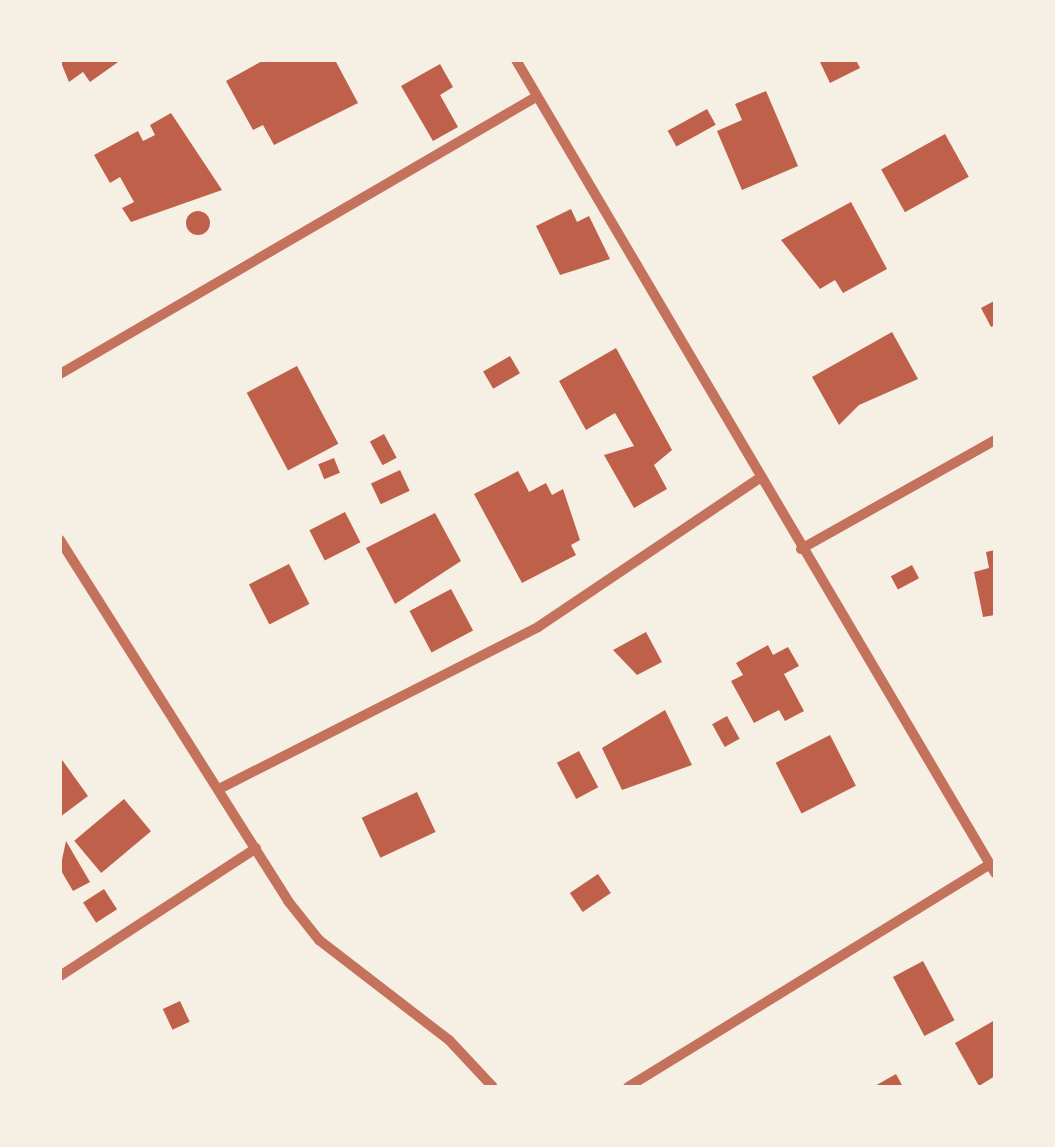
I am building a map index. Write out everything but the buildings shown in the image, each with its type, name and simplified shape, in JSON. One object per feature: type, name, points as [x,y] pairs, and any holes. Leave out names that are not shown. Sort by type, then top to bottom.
[{"type":"street","points":[[516,60],[757,480],[992,869],[628,1087]]},
{"type":"street","points":[[60,374],[536,97]]},
{"type":"street","points":[[800,548],[995,440]]},
{"type":"street","points":[[219,789],[538,627],[757,480]]},
{"type":"street","points":[[60,540],[319,940],[449,1040],[493,1087]]},
{"type":"street","points":[[60,976],[256,848]]}]
